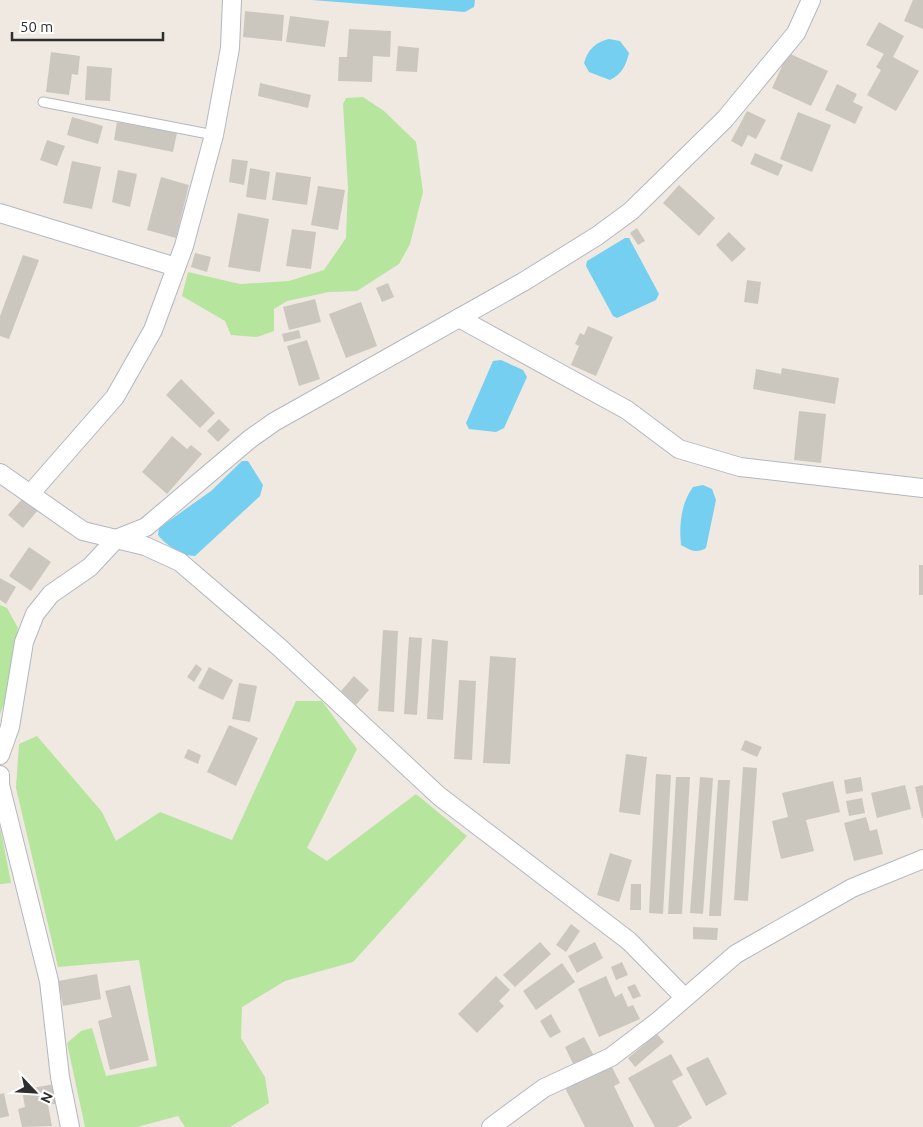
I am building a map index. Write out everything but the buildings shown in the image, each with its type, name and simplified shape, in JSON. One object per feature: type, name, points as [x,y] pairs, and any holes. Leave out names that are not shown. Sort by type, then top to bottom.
[{"type":"street","points":[[31,493],[115,397],[153,330],[176,267],[214,135],[230,48],[232,0]]},
{"type":"street","points":[[0,755],[10,727],[24,642],[35,614],[51,594],[90,566],[116,539],[146,527],[250,439],[274,422],[459,318],[597,236],[631,211],[725,119],[796,33],[812,0]]},
{"type":"street","points":[[0,213],[176,267]]},
{"type":"street","points":[[459,318],[627,410],[680,449],[740,466],[923,488]]},
{"type":"street","points":[[0,473],[83,531],[145,546],[180,562],[279,647],[439,796],[629,941],[684,997]]},
{"type":"street","points":[[0,775],[0,785],[48,981],[60,1077],[70,1127]]},
{"type":"street","points":[[491,1127],[544,1088],[611,1057],[657,1022],[736,954],[852,888],[923,859]]},
{"type":"lane","points":[[44,102],[214,135]]},
{"type":"green space","points":[[363,97],[384,111],[416,142],[423,192],[410,244],[399,264],[357,291],[329,292],[287,301],[274,309],[274,331],[257,337],[231,335],[225,321],[182,296],[188,272],[240,284],[289,281],[324,270],[346,238],[348,187],[343,104],[346,98]]},
{"type":"green space","points":[[0,605],[7,608],[18,628],[5,701],[0,714]]},
{"type":"green space","points":[[296,701],[322,701],[357,749],[307,848],[327,861],[416,794],[467,836],[353,962],[285,981],[242,1007],[241,1038],[265,1077],[269,1103],[230,1127],[185,1127],[178,1116],[137,1127],[85,1127],[67,1043],[81,1031],[92,1028],[106,1076],[157,1066],[139,960],[58,967],[16,788],[19,744],[37,736],[102,812],[116,841],[160,812],[232,840]]},
{"type":"green space","points":[[0,826],[11,883],[0,884]]},
{"type":"water","points":[[312,0],[475,0],[474,7],[465,12]]},
{"type":"water","points":[[609,39],[620,41],[629,53],[623,69],[610,80],[589,72],[584,63],[593,47]]},
{"type":"water","points":[[625,238],[629,238],[659,294],[656,300],[617,318],[613,316],[586,266],[587,261]]},
{"type":"water","points":[[501,360],[523,370],[527,377],[504,428],[496,432],[469,429],[466,423],[493,361]]},
{"type":"water","points":[[242,461],[248,461],[263,485],[260,496],[195,556],[180,552],[161,539],[158,535],[159,528],[211,491]]},
{"type":"water","points":[[703,485],[712,489],[716,500],[706,548],[696,551],[681,545],[680,530],[683,507],[689,493],[693,487]]}]
